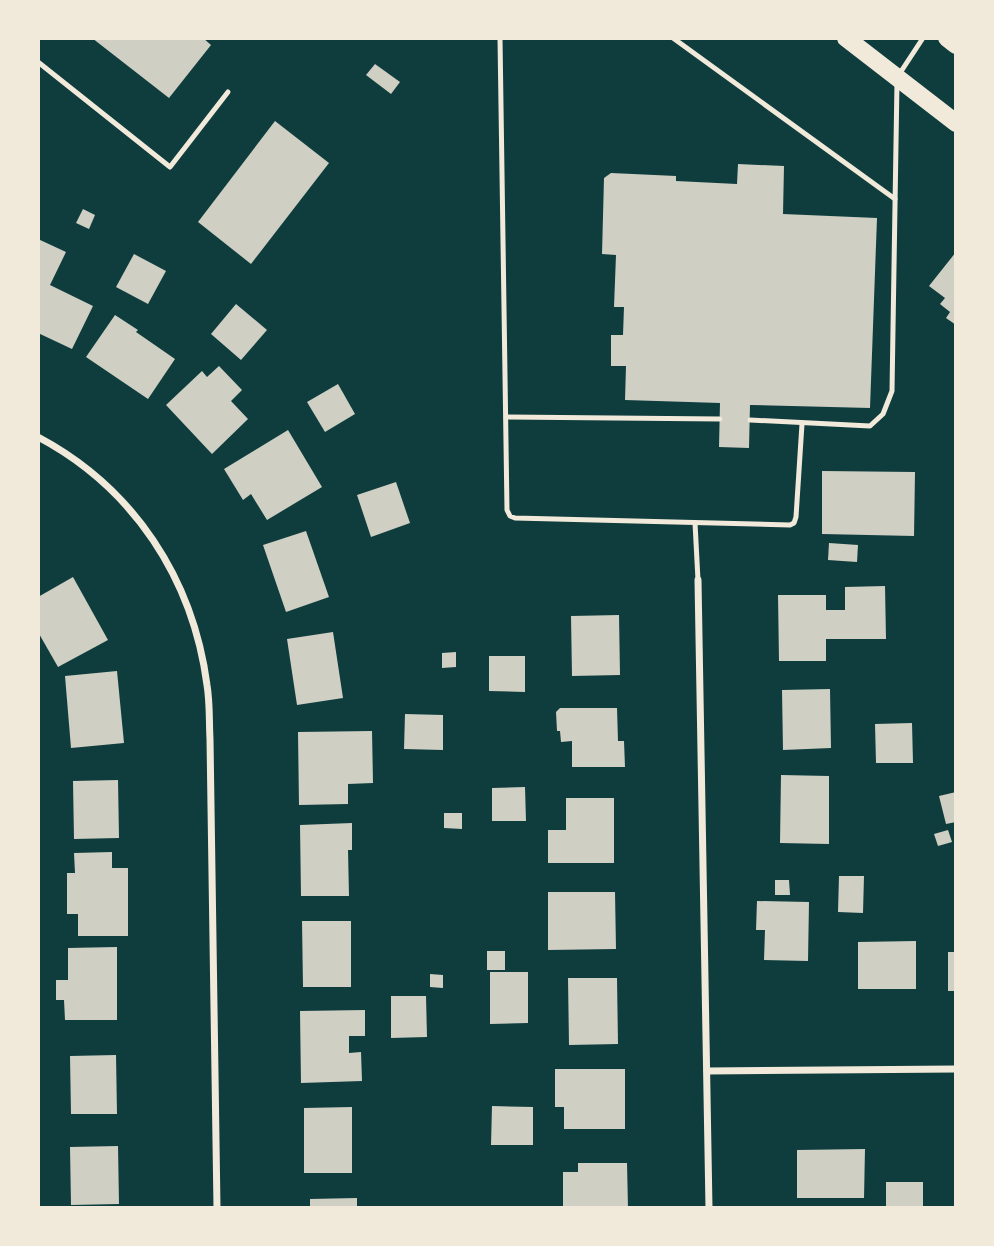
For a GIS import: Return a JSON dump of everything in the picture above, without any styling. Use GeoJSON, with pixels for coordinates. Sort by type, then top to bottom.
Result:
{"type":"FeatureCollection","features":[{"type":"Feature","properties":{"kind":"main road"},"geometry":{"type":"LineString","coordinates":[[846,38],[956,124]]}},
{"type":"Feature","properties":{"kind":"main road"},"geometry":{"type":"LineString","coordinates":[[947,38],[956,45]]}},
{"type":"Feature","properties":{"kind":"street"},"geometry":{"type":"LineString","coordinates":[[38,437],[67,452],[118,494],[164,553],[181,587],[194,623],[207,685],[210,739],[217,1208]]}},
{"type":"Feature","properties":{"kind":"street"},"geometry":{"type":"LineString","coordinates":[[698,580],[709,1208]]}},
{"type":"Feature","properties":{"kind":"street"},"geometry":{"type":"LineString","coordinates":[[707,1071],[956,1069]]}},
{"type":"Feature","properties":{"kind":"lane"},"geometry":{"type":"LineString","coordinates":[[500,38],[507,510],[510,516],[790,526],[794,523],[803,424]]}},
{"type":"Feature","properties":{"kind":"lane"},"geometry":{"type":"LineString","coordinates":[[673,38],[895,199]]}},
{"type":"Feature","properties":{"kind":"lane"},"geometry":{"type":"LineString","coordinates":[[750,420],[870,426],[883,414],[892,391],[897,77],[923,38]]}},
{"type":"Feature","properties":{"kind":"lane"},"geometry":{"type":"LineString","coordinates":[[38,62],[170,167],[228,92]]}},
{"type":"Feature","properties":{"kind":"lane"},"geometry":{"type":"LineString","coordinates":[[506,417],[720,419]]}},
{"type":"Feature","properties":{"kind":"lane"},"geometry":{"type":"LineString","coordinates":[[695,523],[698,580]]}},
{"type":"Feature","properties":{"kind":"building"},"geometry":{"type":"Polygon","coordinates":[[[92,38],[203,38],[211,45],[169,98],[92,38]]]}},
{"type":"Feature","properties":{"kind":"building"},"geometry":{"type":"Polygon","coordinates":[[[375,64],[400,82],[391,94],[366,75],[375,64]]]}},
{"type":"Feature","properties":{"kind":"building"},"geometry":{"type":"Polygon","coordinates":[[[275,121],[329,163],[251,264],[198,222],[275,121]]]}},
{"type":"Feature","properties":{"kind":"building"},"geometry":{"type":"Polygon","coordinates":[[[738,164],[784,166],[783,214],[877,218],[870,408],[750,405],[749,448],[719,447],[720,403],[625,400],[626,366],[611,366],[611,335],[623,335],[624,307],[614,307],[616,255],[602,254],[604,178],[611,173],[676,176],[676,181],[737,184],[738,164]]]}},
{"type":"Feature","properties":{"kind":"building"},"geometry":{"type":"Polygon","coordinates":[[[83,209],[95,215],[89,229],[76,223],[83,209]]]}},
{"type":"Feature","properties":{"kind":"building"},"geometry":{"type":"Polygon","coordinates":[[[38,239],[66,252],[50,285],[93,306],[72,349],[38,333],[38,239]]]}},
{"type":"Feature","properties":{"kind":"building"},"geometry":{"type":"Polygon","coordinates":[[[956,252],[956,325],[946,318],[950,312],[940,304],[945,298],[929,286],[956,252]]]}},
{"type":"Feature","properties":{"kind":"building"},"geometry":{"type":"Polygon","coordinates":[[[134,254],[166,271],[148,304],[116,287],[134,254]]]}},
{"type":"Feature","properties":{"kind":"building"},"geometry":{"type":"Polygon","coordinates":[[[236,304],[267,330],[241,360],[211,334],[236,304]]]}},
{"type":"Feature","properties":{"kind":"building"},"geometry":{"type":"Polygon","coordinates":[[[115,315],[175,359],[148,399],[86,357],[115,315]]]}},
{"type":"Feature","properties":{"kind":"building"},"geometry":{"type":"Polygon","coordinates":[[[219,366],[242,390],[231,401],[248,419],[212,454],[166,405],[202,371],[207,377],[219,366]]]}},
{"type":"Feature","properties":{"kind":"building"},"geometry":{"type":"Polygon","coordinates":[[[338,384],[355,414],[325,432],[307,402],[338,384]]]}},
{"type":"Feature","properties":{"kind":"building"},"geometry":{"type":"Polygon","coordinates":[[[288,430],[322,487],[267,520],[251,494],[243,500],[224,469],[288,430]]]}},
{"type":"Feature","properties":{"kind":"building"},"geometry":{"type":"Polygon","coordinates":[[[822,471],[915,472],[914,536],[822,534],[822,471]]]}},
{"type":"Feature","properties":{"kind":"building"},"geometry":{"type":"Polygon","coordinates":[[[396,482],[410,523],[371,537],[357,495],[396,482]]]}},
{"type":"Feature","properties":{"kind":"building"},"geometry":{"type":"Polygon","coordinates":[[[306,531],[329,597],[286,612],[263,545],[306,531]]]}},
{"type":"Feature","properties":{"kind":"building"},"geometry":{"type":"Polygon","coordinates":[[[829,543],[858,545],[857,562],[828,560],[829,543]]]}},
{"type":"Feature","properties":{"kind":"building"},"geometry":{"type":"Polygon","coordinates":[[[73,577],[108,640],[58,667],[38,632],[38,597],[73,577]]]}},
{"type":"Feature","properties":{"kind":"building"},"geometry":{"type":"Polygon","coordinates":[[[885,586],[886,639],[826,639],[826,661],[779,661],[778,595],[826,595],[826,610],[845,610],[845,587],[885,586]]]}},
{"type":"Feature","properties":{"kind":"building"},"geometry":{"type":"Polygon","coordinates":[[[619,615],[620,675],[572,676],[571,616],[619,615]]]}},
{"type":"Feature","properties":{"kind":"building"},"geometry":{"type":"Polygon","coordinates":[[[333,632],[343,698],[297,705],[287,639],[333,632]]]}},
{"type":"Feature","properties":{"kind":"building"},"geometry":{"type":"Polygon","coordinates":[[[456,652],[456,667],[442,668],[442,653],[456,652]]]}},
{"type":"Feature","properties":{"kind":"building"},"geometry":{"type":"Polygon","coordinates":[[[489,656],[525,656],[525,692],[489,691],[489,656]]]}},
{"type":"Feature","properties":{"kind":"building"},"geometry":{"type":"Polygon","coordinates":[[[117,671],[124,743],[71,748],[65,676],[117,671]]]}},
{"type":"Feature","properties":{"kind":"building"},"geometry":{"type":"Polygon","coordinates":[[[830,689],[831,748],[783,750],[782,690],[830,689]]]}},
{"type":"Feature","properties":{"kind":"building"},"geometry":{"type":"Polygon","coordinates":[[[560,708],[617,708],[618,741],[624,741],[625,767],[572,767],[572,741],[561,742],[560,731],[557,731],[556,712],[560,708]]]}},
{"type":"Feature","properties":{"kind":"building"},"geometry":{"type":"Polygon","coordinates":[[[405,714],[443,715],[443,750],[404,749],[405,714]]]}},
{"type":"Feature","properties":{"kind":"building"},"geometry":{"type":"Polygon","coordinates":[[[912,723],[913,763],[876,763],[875,724],[912,723]]]}},
{"type":"Feature","properties":{"kind":"building"},"geometry":{"type":"Polygon","coordinates":[[[372,731],[373,783],[348,784],[348,804],[299,805],[298,732],[372,731]]]}},
{"type":"Feature","properties":{"kind":"building"},"geometry":{"type":"Polygon","coordinates":[[[781,775],[829,776],[829,844],[780,843],[781,775]]]}},
{"type":"Feature","properties":{"kind":"building"},"geometry":{"type":"Polygon","coordinates":[[[118,780],[119,838],[74,839],[73,781],[118,780]]]}},
{"type":"Feature","properties":{"kind":"building"},"geometry":{"type":"Polygon","coordinates":[[[525,787],[526,821],[492,821],[492,788],[525,787]]]}},
{"type":"Feature","properties":{"kind":"building"},"geometry":{"type":"Polygon","coordinates":[[[956,792],[956,822],[946,824],[939,796],[956,792]]]}},
{"type":"Feature","properties":{"kind":"building"},"geometry":{"type":"Polygon","coordinates":[[[566,798],[614,798],[614,863],[548,863],[548,830],[566,830],[566,798]]]}},
{"type":"Feature","properties":{"kind":"building"},"geometry":{"type":"Polygon","coordinates":[[[444,813],[462,813],[462,829],[444,828],[444,813]]]}},
{"type":"Feature","properties":{"kind":"building"},"geometry":{"type":"Polygon","coordinates":[[[352,823],[352,850],[348,850],[349,896],[301,896],[300,825],[352,823]]]}},
{"type":"Feature","properties":{"kind":"building"},"geometry":{"type":"Polygon","coordinates":[[[948,830],[952,842],[938,846],[934,834],[948,830]]]}},
{"type":"Feature","properties":{"kind":"building"},"geometry":{"type":"Polygon","coordinates":[[[112,852],[112,868],[128,868],[128,936],[78,936],[78,914],[67,914],[67,873],[75,873],[74,853],[112,852]]]}},
{"type":"Feature","properties":{"kind":"building"},"geometry":{"type":"Polygon","coordinates":[[[839,876],[864,876],[863,913],[838,912],[839,876]]]}},
{"type":"Feature","properties":{"kind":"building"},"geometry":{"type":"Polygon","coordinates":[[[775,880],[789,880],[790,895],[775,895],[775,880]]]}},
{"type":"Feature","properties":{"kind":"building"},"geometry":{"type":"Polygon","coordinates":[[[548,892],[615,892],[616,949],[548,950],[548,892]]]}},
{"type":"Feature","properties":{"kind":"building"},"geometry":{"type":"Polygon","coordinates":[[[757,901],[809,902],[808,961],[764,960],[765,930],[756,930],[757,901]]]}},
{"type":"Feature","properties":{"kind":"building"},"geometry":{"type":"Polygon","coordinates":[[[302,921],[351,921],[351,987],[303,987],[302,921]]]}},
{"type":"Feature","properties":{"kind":"building"},"geometry":{"type":"Polygon","coordinates":[[[916,941],[916,989],[858,989],[858,942],[916,941]]]}},
{"type":"Feature","properties":{"kind":"building"},"geometry":{"type":"Polygon","coordinates":[[[117,947],[117,1020],[65,1020],[64,1000],[56,1000],[56,980],[68,980],[68,948],[117,947]]]}},
{"type":"Feature","properties":{"kind":"building"},"geometry":{"type":"Polygon","coordinates":[[[487,951],[505,951],[505,970],[487,970],[487,951]]]}},
{"type":"Feature","properties":{"kind":"building"},"geometry":{"type":"Polygon","coordinates":[[[948,952],[956,952],[956,991],[948,991],[948,952]]]}},
{"type":"Feature","properties":{"kind":"building"},"geometry":{"type":"Polygon","coordinates":[[[490,972],[528,972],[528,1023],[490,1024],[490,972]]]}},
{"type":"Feature","properties":{"kind":"building"},"geometry":{"type":"Polygon","coordinates":[[[430,974],[443,975],[443,988],[430,987],[430,974]]]}},
{"type":"Feature","properties":{"kind":"building"},"geometry":{"type":"Polygon","coordinates":[[[568,978],[617,978],[618,1044],[569,1045],[568,978]]]}},
{"type":"Feature","properties":{"kind":"building"},"geometry":{"type":"Polygon","coordinates":[[[391,996],[426,996],[427,1037],[391,1038],[391,996]]]}},
{"type":"Feature","properties":{"kind":"building"},"geometry":{"type":"Polygon","coordinates":[[[365,1010],[365,1036],[349,1036],[349,1053],[361,1052],[362,1081],[301,1083],[300,1011],[365,1010]]]}},
{"type":"Feature","properties":{"kind":"building"},"geometry":{"type":"Polygon","coordinates":[[[116,1055],[117,1114],[71,1114],[70,1056],[116,1055]]]}},
{"type":"Feature","properties":{"kind":"building"},"geometry":{"type":"Polygon","coordinates":[[[555,1069],[625,1069],[625,1129],[564,1129],[564,1107],[555,1107],[555,1069]]]}},
{"type":"Feature","properties":{"kind":"building"},"geometry":{"type":"Polygon","coordinates":[[[492,1106],[533,1107],[533,1145],[491,1145],[492,1106]]]}},
{"type":"Feature","properties":{"kind":"building"},"geometry":{"type":"Polygon","coordinates":[[[352,1107],[352,1173],[304,1173],[304,1108],[352,1107]]]}},
{"type":"Feature","properties":{"kind":"building"},"geometry":{"type":"Polygon","coordinates":[[[118,1146],[119,1204],[71,1205],[70,1147],[118,1146]]]}},
{"type":"Feature","properties":{"kind":"building"},"geometry":{"type":"Polygon","coordinates":[[[865,1149],[864,1198],[797,1198],[797,1150],[865,1149]]]}},
{"type":"Feature","properties":{"kind":"building"},"geometry":{"type":"Polygon","coordinates":[[[578,1163],[627,1163],[628,1208],[563,1208],[563,1172],[578,1172],[578,1163]]]}},
{"type":"Feature","properties":{"kind":"building"},"geometry":{"type":"Polygon","coordinates":[[[886,1182],[923,1182],[923,1208],[886,1208],[886,1182]]]}},
{"type":"Feature","properties":{"kind":"building"},"geometry":{"type":"Polygon","coordinates":[[[357,1198],[357,1208],[310,1208],[310,1199],[357,1198]]]}}]}
